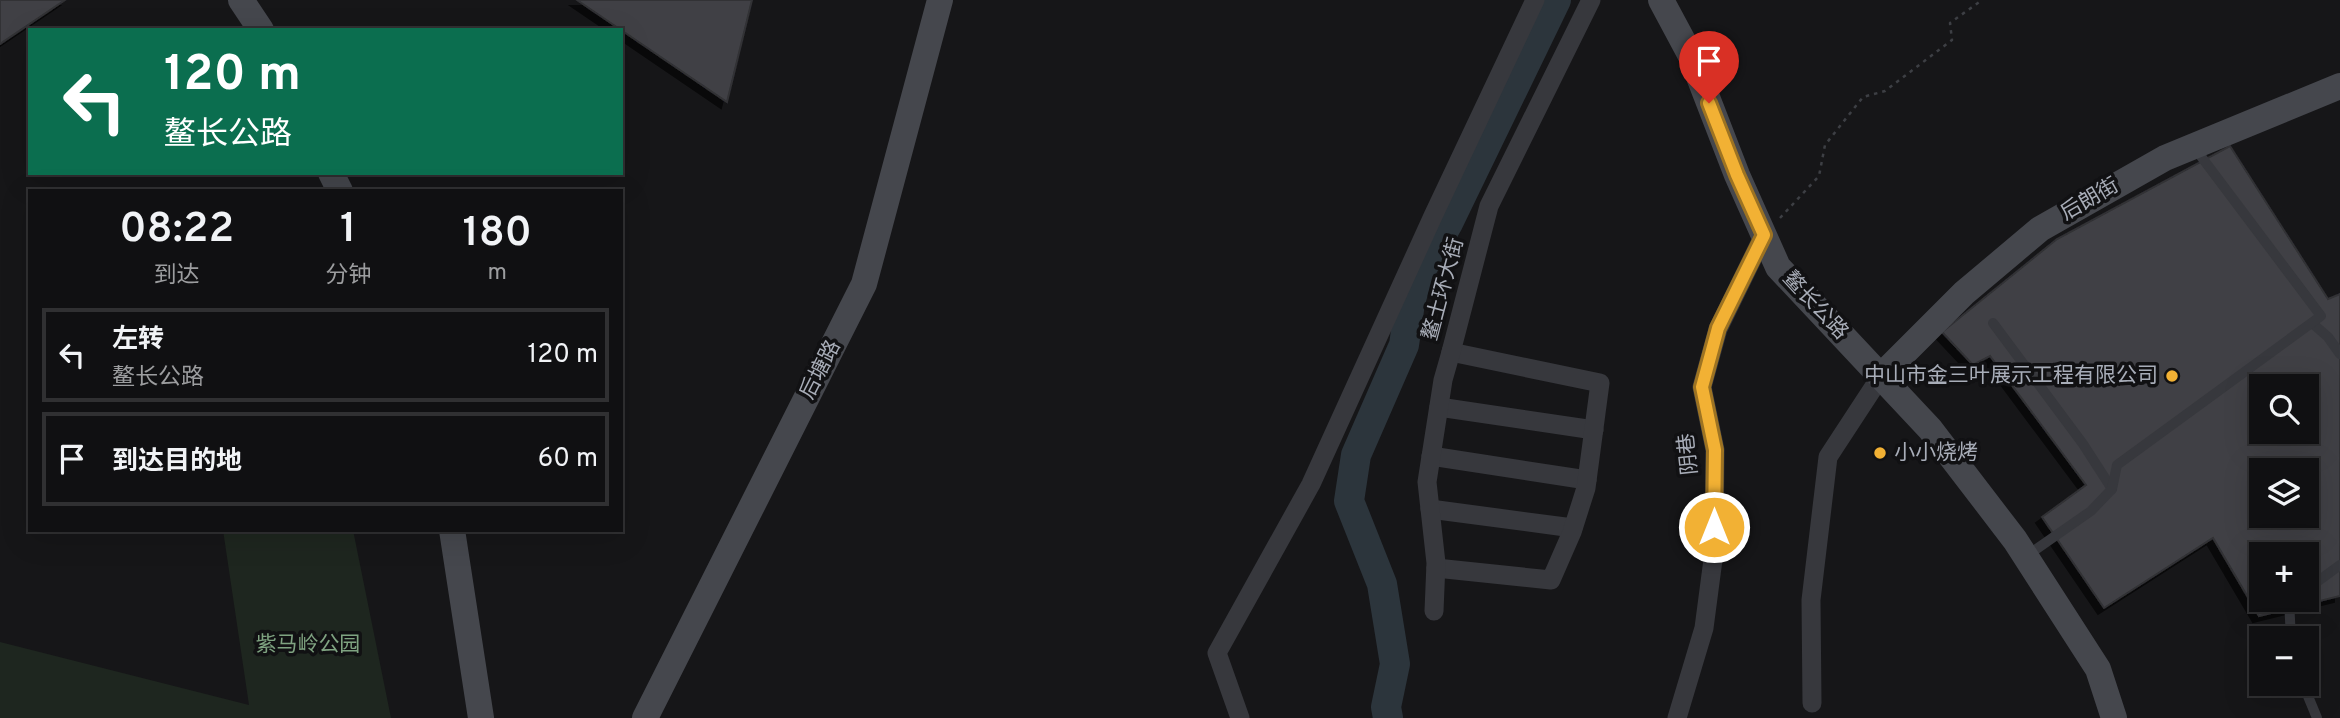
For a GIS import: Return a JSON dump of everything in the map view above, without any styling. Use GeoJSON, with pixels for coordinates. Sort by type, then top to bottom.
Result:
{"type":"FeatureCollection","features":[{"type":"Feature","properties":{"kind":"street"},"geometry":{"type":"LineString","coordinates":[[242,0],[260,28]]}},
{"type":"Feature","properties":{"kind":"street","name":"后塘路"},"geometry":{"type":"LineString","coordinates":[[645,718],[864,284],[940,0]]}},
{"type":"Feature","properties":{"kind":"street"},"geometry":{"type":"LineString","coordinates":[[1240,718],[1217,653],[1311,484],[1535,0]]}},
{"type":"Feature","properties":{"kind":"street","name":"鳌土环大街"},"geometry":{"type":"LineString","coordinates":[[1434,611],[1436,568],[1427,482],[1451,352],[1489,206],[1591,0]]}},
{"type":"Feature","properties":{"kind":"street","name":"鳌长公路"},"geometry":{"type":"LineString","coordinates":[[1661,0],[1691,55],[1737,175],[1778,267],[1930,429],[2025,556],[2098,668],[2114,718]]}},
{"type":"Feature","properties":{"kind":"street","name":"后朗街"},"geometry":{"type":"LineString","coordinates":[[1881,376],[1964,293],[2040,229],[2165,158],[2340,86]]}},
{"type":"Feature","properties":{"kind":"street","name":"阴巷"},"geometry":{"type":"LineString","coordinates":[[1676,718],[1703,628],[1714,552],[1715,450],[1702,387],[1718,328],[1764,235]]}},
{"type":"Feature","properties":{"kind":"street"},"geometry":{"type":"LineString","coordinates":[[1436,568],[1551,580],[1573,528],[1587,480],[1600,383],[1451,352]]}},
{"type":"Feature","properties":{"kind":"street"},"geometry":{"type":"LineString","coordinates":[[1812,703],[1811,600],[1828,457],[1881,376]]}},
{"type":"Feature","properties":{"kind":"street"},"geometry":{"type":"LineString","coordinates":[[1439,407],[1594,430]]}},
{"type":"Feature","properties":{"kind":"street"},"geometry":{"type":"LineString","coordinates":[[1431,456],[1587,480]]}},
{"type":"Feature","properties":{"kind":"street"},"geometry":{"type":"LineString","coordinates":[[1430,509],[1573,528]]}},
{"type":"Feature","properties":{"kind":"street"},"geometry":{"type":"LineString","coordinates":[[452,532],[481,718]]}},
{"type":"Feature","properties":{"kind":"lane"},"geometry":{"type":"LineString","coordinates":[[2025,556],[2091,511],[2112,489],[2117,465],[2321,316],[2193,146]]}},
{"type":"Feature","properties":{"kind":"lane"},"geometry":{"type":"LineString","coordinates":[[1993,323],[2083,444],[2112,489]]}},
{"type":"Feature","properties":{"kind":"lane"},"geometry":{"type":"LineString","coordinates":[[2312,323],[2328,337],[2340,354]]}},
{"type":"Feature","properties":{"kind":"lane"},"geometry":{"type":"LineString","coordinates":[[2319,580],[2340,565]]}},
{"type":"Feature","properties":{"kind":"lane"},"geometry":{"type":"LineString","coordinates":[[2308,696],[2317,718]]}},
{"type":"Feature","properties":{"kind":"path"},"geometry":{"type":"LineString","coordinates":[[1764,235],[1819,176],[1825,145],[1863,97],[1885,91],[1952,40],[1950,23],[1982,0]]}},
{"type":"Feature","properties":{"kind":"green space","name":"紫马岭公园"},"geometry":{"type":"Polygon","coordinates":[[[223,532],[353,532],[391,718],[0,718],[0,642],[249,705],[223,532]]]}},
{"type":"Feature","properties":{"kind":"building"},"geometry":{"type":"Polygon","coordinates":[[[0,0],[65,0],[0,44],[0,0]]]}},
{"type":"Feature","properties":{"kind":"building"},"geometry":{"type":"Polygon","coordinates":[[[577,0],[752,0],[727,102],[623,31],[623,28],[618,28],[577,0]]]}},
{"type":"Feature","properties":{"kind":"building","name":"中山市金三叶展示工程有限公司"},"geometry":{"type":"Polygon","coordinates":[[[2230,146],[2328,299],[2340,294],[2340,596],[2319,601],[2319,542],[2249,542],[2249,599],[2213,538],[2104,608],[2042,517],[2086,485],[1990,356],[1973,365],[1942,332],[2057,239],[2230,146]]]}},
{"type":"Feature","properties":{"kind":"building","name":"中山市金三叶展示工程有限公司"},"geometry":{"type":"Polygon","coordinates":[[[2257,612],[2275,612],[2259,616],[2257,612]]]}},
{"type":"Feature","properties":{"kind":"waterway"},"geometry":{"type":"LineString","coordinates":[[1388,718],[1386,707],[1395,664],[1382,584],[1349,501],[1356,455],[1404,345],[1410,303],[1418,275],[1448,223],[1556,0]]}},
{"type":"Feature","properties":{"kind":"place","name":"中山市金三叶展示工程有限公司"},"geometry":{"type":"Point","coordinates":[2172,376]}},
{"type":"Feature","properties":{"kind":"place","name":"小小烧烤"},"geometry":{"type":"Point","coordinates":[1880,453]}},
{"type":"Feature","properties":{"kind":"route"},"geometry":{"type":"LineString","coordinates":[[1709,103],[1764,235],[1718,328],[1702,387],[1715,450],[1714,527]]}}]}
